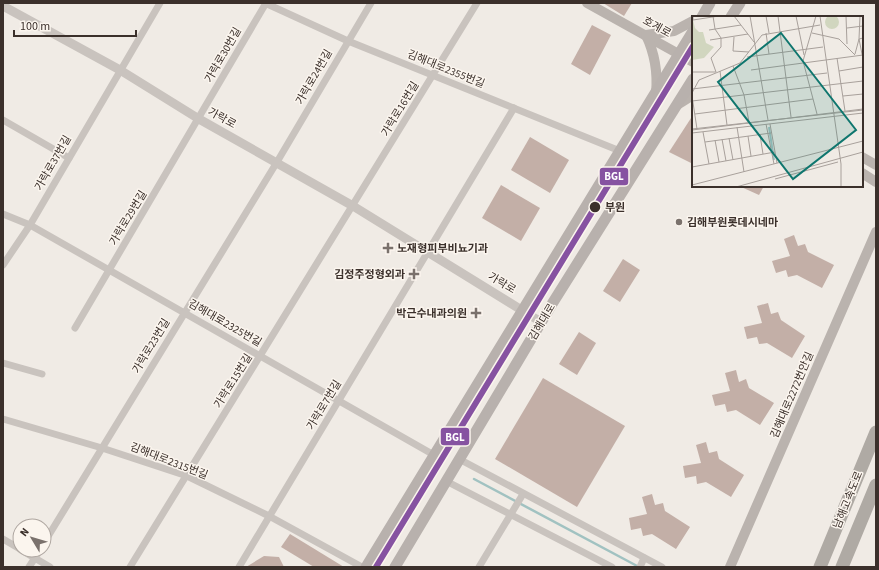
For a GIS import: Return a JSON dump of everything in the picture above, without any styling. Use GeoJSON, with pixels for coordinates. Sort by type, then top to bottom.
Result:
{"type":"FeatureCollection","features":[{"type":"Feature","properties":{"kind":"highway","name":"남해고속도로"},"geometry":{"type":"LineString","coordinates":[[820,567],[876,432]]}},
{"type":"Feature","properties":{"kind":"highway","name":"남해고속도로"},"geometry":{"type":"LineString","coordinates":[[842,567],[876,485]]}},
{"type":"Feature","properties":{"kind":"main road","name":"호계로"},"geometry":{"type":"LineString","coordinates":[[587,3],[692,61]]}},
{"type":"Feature","properties":{"kind":"main road"},"geometry":{"type":"LineString","coordinates":[[732,16],[740,3]]}},
{"type":"Feature","properties":{"kind":"main road"},"geometry":{"type":"LineString","coordinates":[[699,16],[709,5]]}},
{"type":"Feature","properties":{"kind":"main road"},"geometry":{"type":"LineString","coordinates":[[703,16],[709,5]]}},
{"type":"Feature","properties":{"kind":"main road"},"geometry":{"type":"LineString","coordinates":[[656,93],[656,63],[646,35],[674,31],[692,22]]}},
{"type":"Feature","properties":{"kind":"main road","name":"김해대로"},"geometry":{"type":"LineString","coordinates":[[366,567],[692,33]]}},
{"type":"Feature","properties":{"kind":"main road","name":"김해대로"},"geometry":{"type":"LineString","coordinates":[[395,567],[541,322],[692,81]]}},
{"type":"Feature","properties":{"kind":"main road"},"geometry":{"type":"LineString","coordinates":[[676,106],[692,96]]}},
{"type":"Feature","properties":{"kind":"main road"},"geometry":{"type":"LineString","coordinates":[[863,158],[876,165]]}},
{"type":"Feature","properties":{"kind":"main road"},"geometry":{"type":"LineString","coordinates":[[863,174],[876,182]]}},
{"type":"Feature","properties":{"kind":"main road","name":"김해대로2272번안길"},"geometry":{"type":"LineString","coordinates":[[730,567],[876,232]]}},
{"type":"Feature","properties":{"kind":"street","name":"가락로37번길"},"geometry":{"type":"LineString","coordinates":[[3,265],[30,225],[160,3]]}},
{"type":"Feature","properties":{"kind":"street","name":"김해대로2355번길"},"geometry":{"type":"LineString","coordinates":[[266,3],[348,41],[620,151]]}},
{"type":"Feature","properties":{"kind":"street","name":"가락로30번길"},"geometry":{"type":"LineString","coordinates":[[199,118],[266,3]]}},
{"type":"Feature","properties":{"kind":"street","name":"가락로24번길"},"geometry":{"type":"LineString","coordinates":[[277,162],[371,3]]}},
{"type":"Feature","properties":{"kind":"street","name":"가락로16번길"},"geometry":{"type":"LineString","coordinates":[[353,206],[477,3]]}},
{"type":"Feature","properties":{"kind":"street","name":"가락로"},"geometry":{"type":"LineString","coordinates":[[3,6],[120,70],[199,118],[353,206],[428,254],[541,322]]}},
{"type":"Feature","properties":{"kind":"street"},"geometry":{"type":"LineString","coordinates":[[428,254],[514,108]]}},
{"type":"Feature","properties":{"kind":"street","name":"가락로29번길"},"geometry":{"type":"LineString","coordinates":[[75,328],[199,118]]}},
{"type":"Feature","properties":{"kind":"street"},"geometry":{"type":"LineString","coordinates":[[3,120],[69,158]]}},
{"type":"Feature","properties":{"kind":"street","name":"가락로23번길"},"geometry":{"type":"LineString","coordinates":[[52,530],[277,162]]}},
{"type":"Feature","properties":{"kind":"street","name":"가락로15번길"},"geometry":{"type":"LineString","coordinates":[[130,567],[353,206]]}},
{"type":"Feature","properties":{"kind":"street","name":"김해대로2325번길"},"geometry":{"type":"LineString","coordinates":[[3,214],[30,225],[434,455]]}},
{"type":"Feature","properties":{"kind":"street","name":"가락로7번길"},"geometry":{"type":"LineString","coordinates":[[238,567],[428,254]]}},
{"type":"Feature","properties":{"kind":"street"},"geometry":{"type":"LineString","coordinates":[[3,363],[42,374]]}},
{"type":"Feature","properties":{"kind":"street","name":"김해대로2315번길"},"geometry":{"type":"LineString","coordinates":[[3,419],[102,448],[187,476],[269,516],[362,567]]}},
{"type":"Feature","properties":{"kind":"street"},"geometry":{"type":"LineString","coordinates":[[459,459],[522,496],[662,567]]}},
{"type":"Feature","properties":{"kind":"street"},"geometry":{"type":"LineString","coordinates":[[446,481],[612,567]]}},
{"type":"Feature","properties":{"kind":"street"},"geometry":{"type":"LineString","coordinates":[[480,567],[522,496]]}},
{"type":"Feature","properties":{"kind":"street"},"geometry":{"type":"LineString","coordinates":[[3,539],[12,544]]}},
{"type":"Feature","properties":{"kind":"street"},"geometry":{"type":"LineString","coordinates":[[29,567],[35,558],[50,567]]}},
{"type":"Feature","properties":{"kind":"street"},"geometry":{"type":"LineString","coordinates":[[640,567],[644,558]]}},
{"type":"Feature","properties":{"kind":"building"},"geometry":{"type":"Polygon","coordinates":[[[603,3],[632,3],[624,16],[603,3]]]}},
{"type":"Feature","properties":{"kind":"building"},"geometry":{"type":"Polygon","coordinates":[[[592,25],[611,35],[590,75],[571,64],[592,25]]]}},
{"type":"Feature","properties":{"kind":"building"},"geometry":{"type":"Polygon","coordinates":[[[692,117],[692,164],[669,152],[692,117]]]}},
{"type":"Feature","properties":{"kind":"building"},"geometry":{"type":"Polygon","coordinates":[[[530,137],[569,160],[550,193],[511,170],[530,137]]]}},
{"type":"Feature","properties":{"kind":"building"},"geometry":{"type":"Polygon","coordinates":[[[501,185],[540,208],[521,241],[482,218],[501,185]]]}},
{"type":"Feature","properties":{"kind":"building"},"geometry":{"type":"Polygon","coordinates":[[[741,187],[763,187],[759,195],[741,187]]]}},
{"type":"Feature","properties":{"kind":"building"},"geometry":{"type":"Polygon","coordinates":[[[794,235],[798,246],[805,244],[808,252],[834,265],[822,288],[797,275],[788,277],[786,270],[776,273],[772,261],[790,256],[784,239],[794,235]]]}},
{"type":"Feature","properties":{"kind":"building"},"geometry":{"type":"Polygon","coordinates":[[[623,259],[640,270],[620,302],[603,291],[623,259]]]}},
{"type":"Feature","properties":{"kind":"building"},"geometry":{"type":"Polygon","coordinates":[[[768,303],[771,314],[778,312],[781,320],[805,336],[792,358],[767,343],[759,344],[757,337],[747,339],[744,327],[762,323],[757,306],[768,303]]]}},
{"type":"Feature","properties":{"kind":"building"},"geometry":{"type":"Polygon","coordinates":[[[579,332],[596,343],[577,375],[559,364],[579,332]]]}},
{"type":"Feature","properties":{"kind":"building"},"geometry":{"type":"Polygon","coordinates":[[[736,370],[739,382],[746,379],[749,388],[774,403],[760,425],[736,410],[727,412],[725,404],[715,406],[712,395],[730,391],[725,373],[736,370]]]}},
{"type":"Feature","properties":{"kind":"building"},"geometry":{"type":"Polygon","coordinates":[[[543,378],[625,426],[577,507],[495,459],[543,378]]]}},
{"type":"Feature","properties":{"kind":"building"},"geometry":{"type":"Polygon","coordinates":[[[706,442],[709,453],[717,451],[719,459],[744,475],[731,497],[706,482],[697,484],[696,476],[685,478],[683,466],[701,463],[696,445],[706,442]]]}},
{"type":"Feature","properties":{"kind":"building"},"geometry":{"type":"Polygon","coordinates":[[[652,494],[655,505],[663,503],[665,511],[690,527],[676,549],[652,534],[643,536],[641,528],[631,530],[629,518],[647,514],[642,497],[652,494]]]}},
{"type":"Feature","properties":{"kind":"building"},"geometry":{"type":"Polygon","coordinates":[[[290,534],[344,567],[314,567],[281,547],[290,534]]]}},
{"type":"Feature","properties":{"kind":"building"},"geometry":{"type":"Polygon","coordinates":[[[264,556],[279,557],[284,567],[246,567],[264,556]]]}},
{"type":"Feature","properties":{"kind":"waterway"},"geometry":{"type":"LineString","coordinates":[[474,479],[639,567]]}},
{"type":"Feature","properties":{"kind":"transit line","name":"BGL"},"geometry":{"type":"LineString","coordinates":[[376,567],[692,48]]}},
{"type":"Feature","properties":{"kind":"place","name":"부원"},"geometry":{"type":"Point","coordinates":[595,207]}},
{"type":"Feature","properties":{"kind":"place","name":"김해부원롯데시네마"},"geometry":{"type":"Point","coordinates":[679,222]}},
{"type":"Feature","properties":{"kind":"place","name":"노재형피부비뇨기과"},"geometry":{"type":"Point","coordinates":[388,248]}},
{"type":"Feature","properties":{"kind":"place","name":"김정주정형외과"},"geometry":{"type":"Point","coordinates":[414,274]}},
{"type":"Feature","properties":{"kind":"place","name":"박근수내과의원"},"geometry":{"type":"Point","coordinates":[476,313]}}]}
